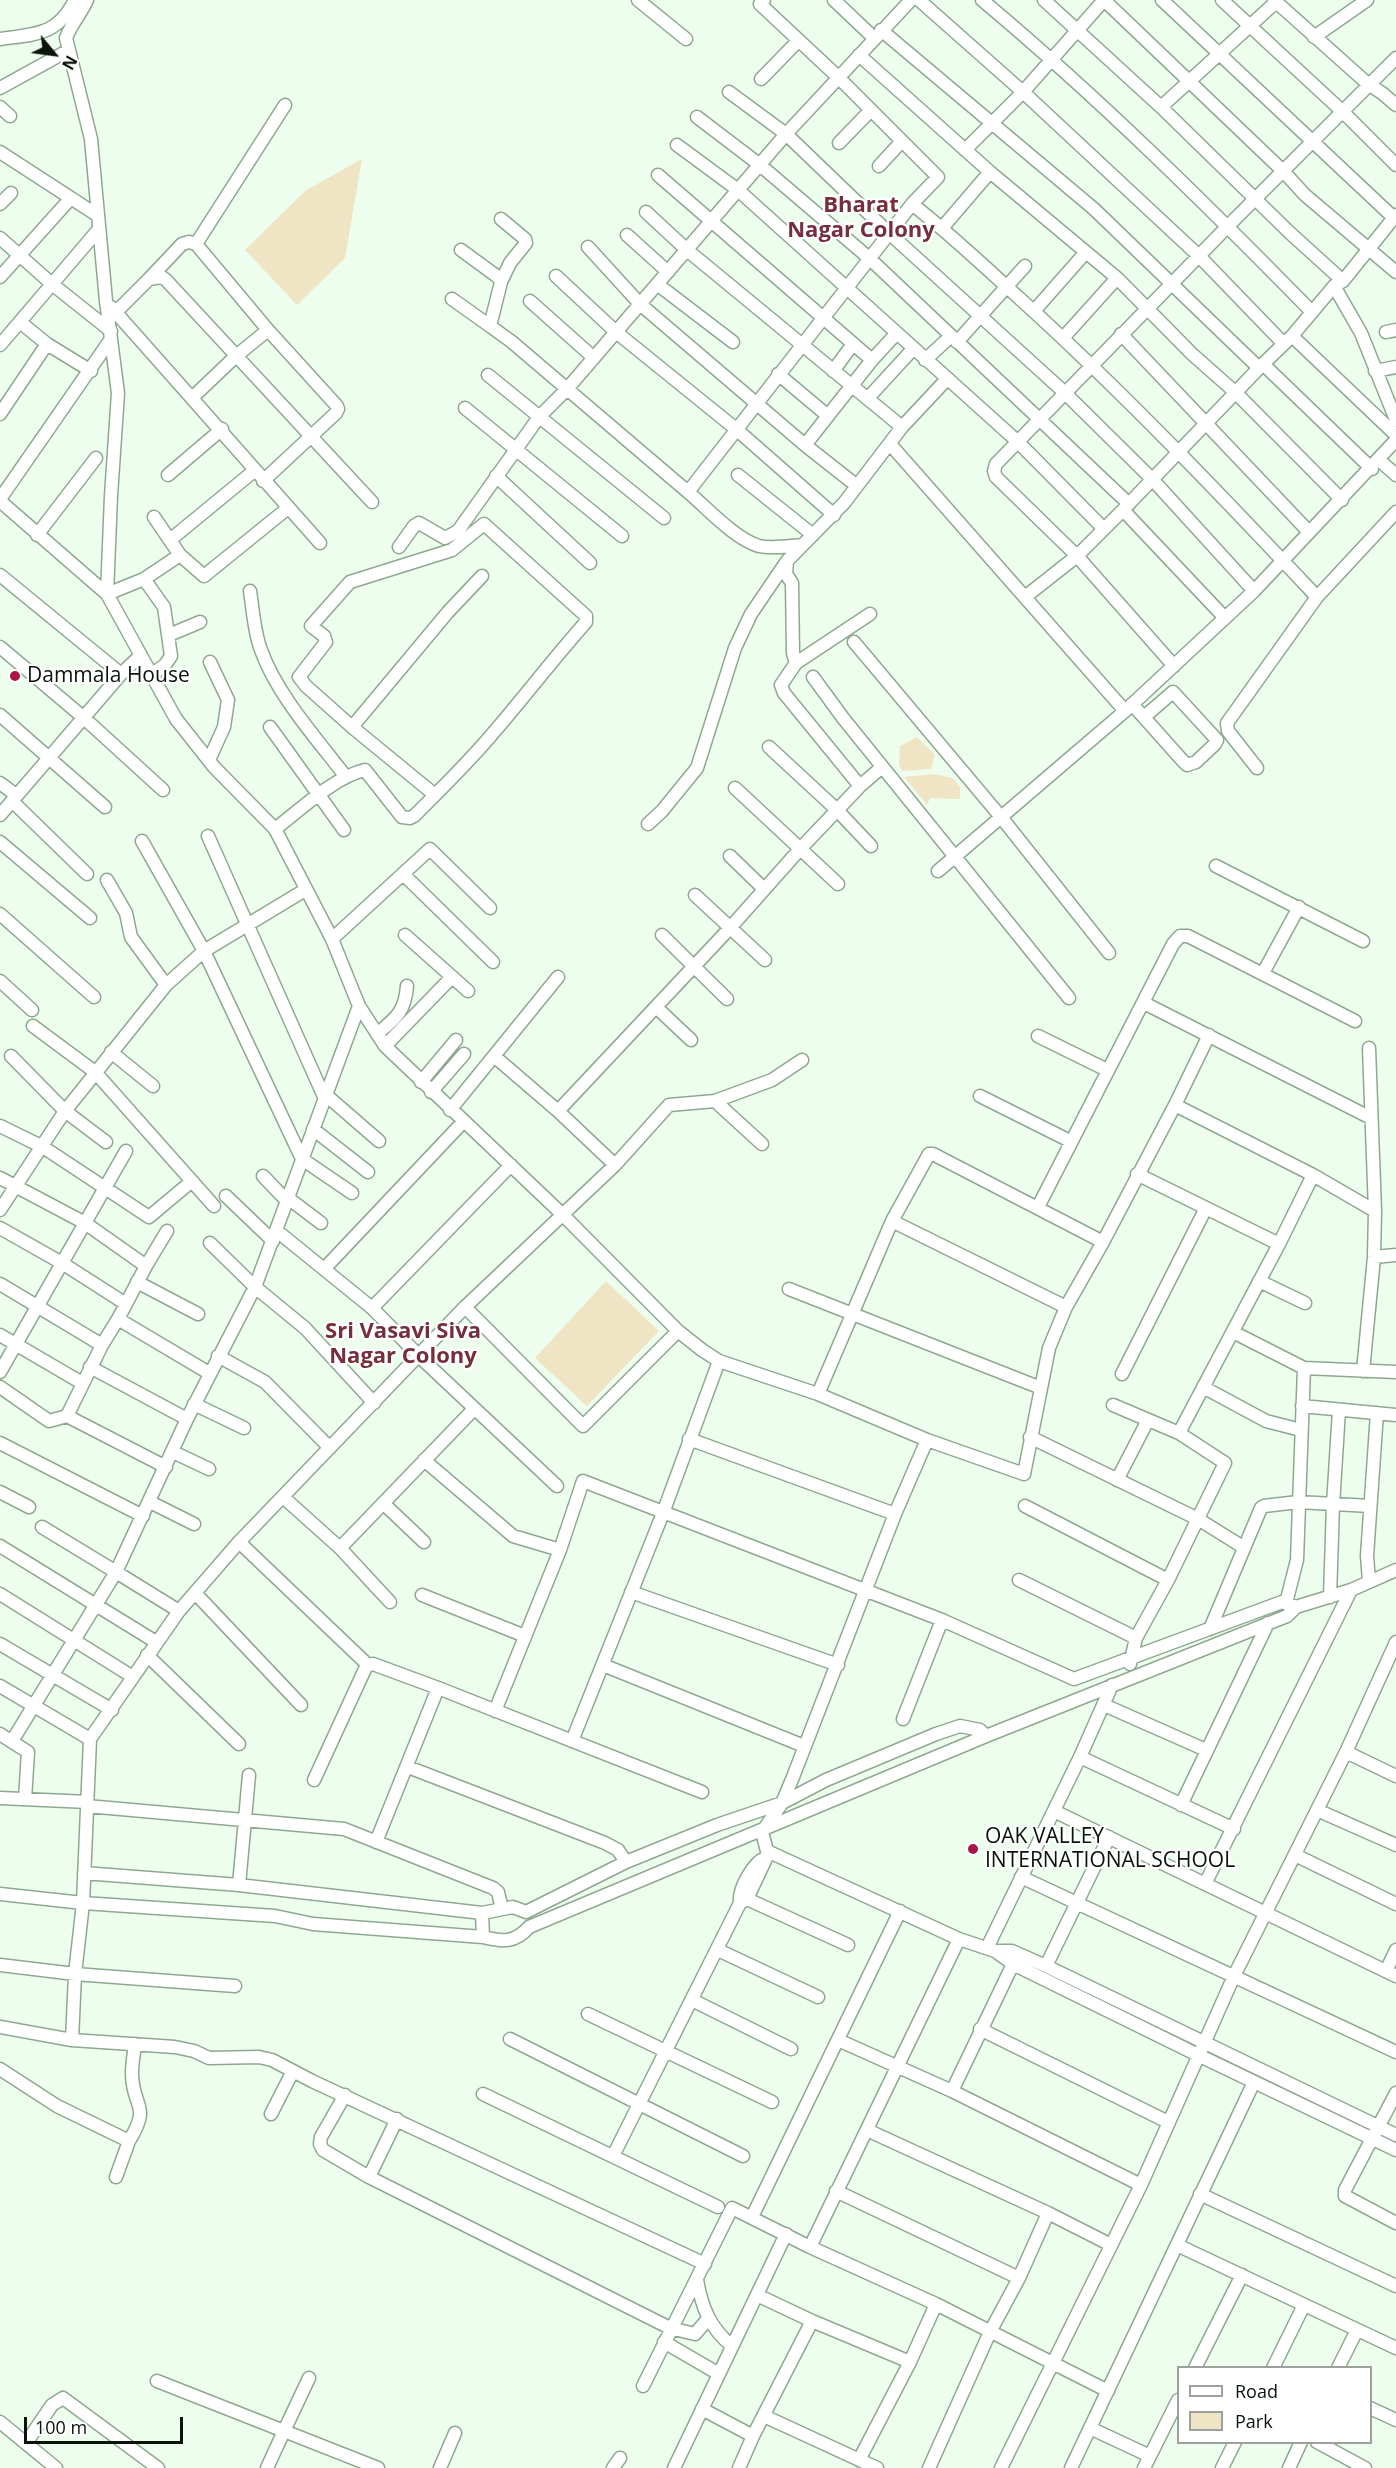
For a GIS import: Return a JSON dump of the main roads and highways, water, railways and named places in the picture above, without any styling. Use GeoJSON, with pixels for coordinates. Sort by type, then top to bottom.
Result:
{"type":"FeatureCollection","features":[{"type":"Feature","properties":{"kind":"place","name":"Dammala House"},"geometry":{"type":"Point","coordinates":[15,676]}},
{"type":"Feature","properties":{"kind":"place","name":"OAK VALLEY INTERNATIONAL SCHOOL"},"geometry":{"type":"Point","coordinates":[973,1849]}},
{"type":"Feature","properties":{"kind":"district","name":"Bharat Nagar Colony"},"geometry":{"type":"Point","coordinates":[861,218]}},
{"type":"Feature","properties":{"kind":"district","name":"Sri Vasavi Siva Nagar Colony"},"geometry":{"type":"Point","coordinates":[403,1344]}}]}
